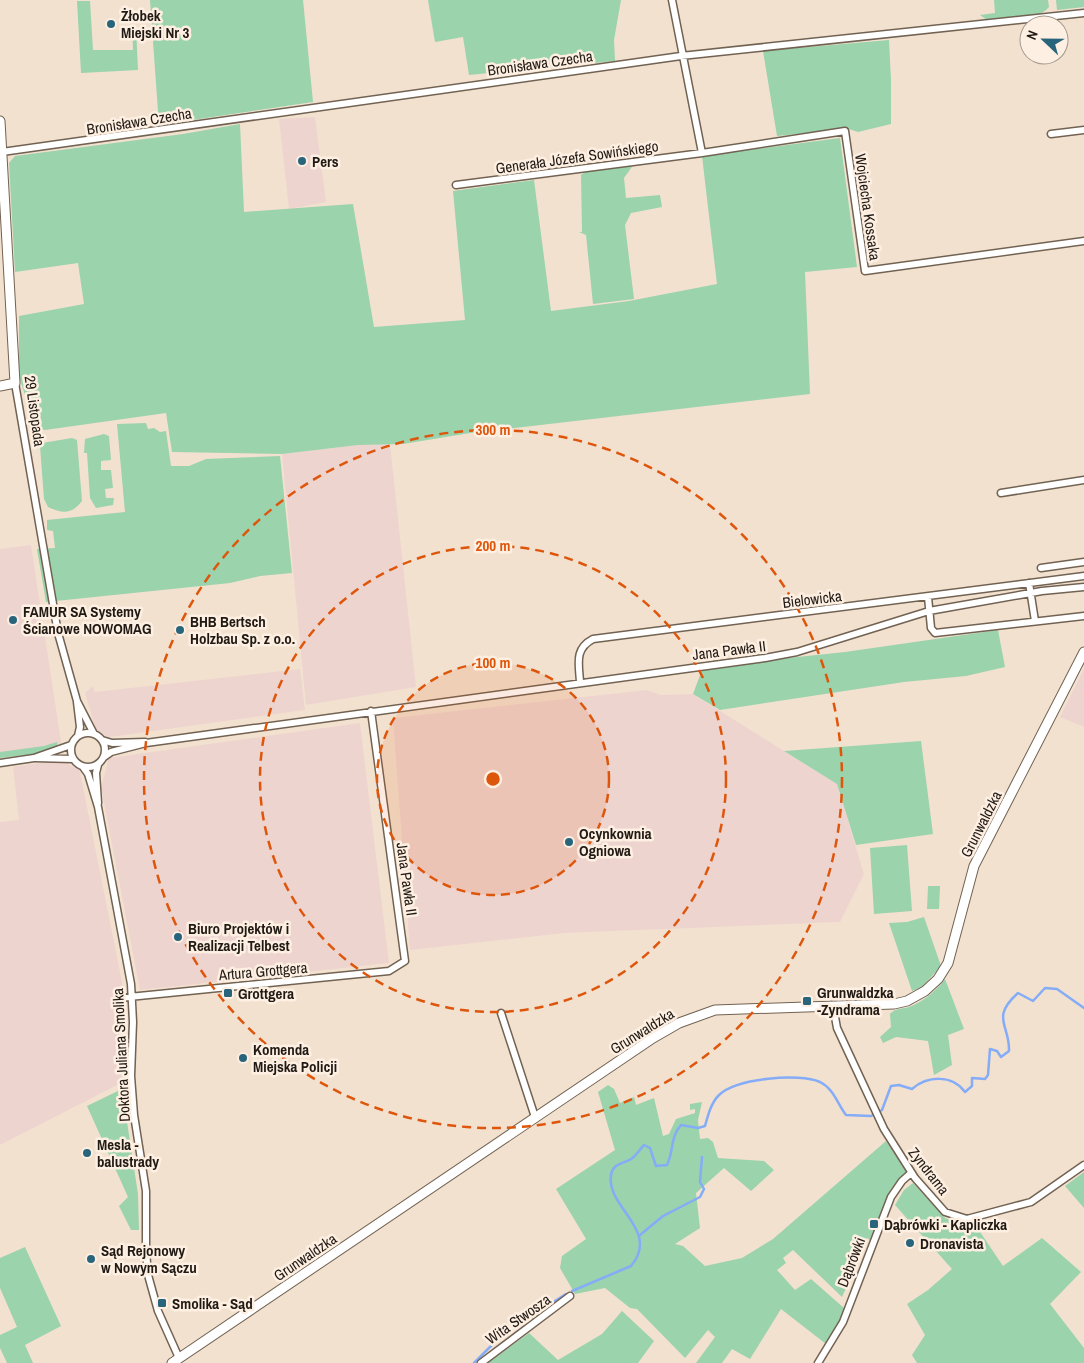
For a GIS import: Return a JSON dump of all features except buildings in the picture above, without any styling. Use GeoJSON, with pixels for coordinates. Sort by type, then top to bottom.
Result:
{"type":"FeatureCollection","features":[{"type":"Feature","properties":{"kind":"street"},"geometry":{"type":"LineString","coordinates":[[672,0],[702,153]]}},
{"type":"Feature","properties":{"kind":"street","name":"Bronisława Czecha"},"geometry":{"type":"LineString","coordinates":[[2,152],[682,56],[1084,13]]}},
{"type":"Feature","properties":{"kind":"street","name":"29 Listopada"},"geometry":{"type":"LineString","coordinates":[[0,121],[15,383],[58,633],[77,701],[80,727],[78,736]]}},
{"type":"Feature","properties":{"kind":"street"},"geometry":{"type":"LineString","coordinates":[[1051,134],[1084,130]]}},
{"type":"Feature","properties":{"kind":"street","name":"Wojciecha Kossaka"},"geometry":{"type":"LineString","coordinates":[[702,153],[845,131],[865,271],[1084,241]]}},
{"type":"Feature","properties":{"kind":"street","name":"Generała Józefa Sowińskiego"},"geometry":{"type":"LineString","coordinates":[[456,185],[702,153]]}},
{"type":"Feature","properties":{"kind":"street"},"geometry":{"type":"LineString","coordinates":[[0,386],[15,383]]}},
{"type":"Feature","properties":{"kind":"street"},"geometry":{"type":"LineString","coordinates":[[1001,493],[1084,480]]}},
{"type":"Feature","properties":{"kind":"street"},"geometry":{"type":"LineString","coordinates":[[1041,568],[1084,562]]}},
{"type":"Feature","properties":{"kind":"street","name":"Bielowicka"},"geometry":{"type":"LineString","coordinates":[[580,682],[579,653],[583,646],[593,639],[1084,576]]}},
{"type":"Feature","properties":{"kind":"street"},"geometry":{"type":"LineString","coordinates":[[1029,583],[1034,622]]}},
{"type":"Feature","properties":{"kind":"street","name":"Jana Pawła II"},"geometry":{"type":"LineString","coordinates":[[104,757],[114,751],[146,743],[784,655],[929,611],[1029,593],[1084,587]]}},
{"type":"Feature","properties":{"kind":"street"},"geometry":{"type":"LineString","coordinates":[[928,597],[931,628],[939,634],[1084,616]]}},
{"type":"Feature","properties":{"kind":"street","name":"Grunwaldzka"},"geometry":{"type":"LineString","coordinates":[[175,1361],[667,1029],[715,1010],[833,1006],[907,1001],[925,991],[938,979],[948,963],[974,866],[1084,652]]}},
{"type":"Feature","properties":{"kind":"street","name":"29 Listopada"},"geometry":{"type":"LineString","coordinates":[[77,701],[94,734]]}},
{"type":"Feature","properties":{"kind":"street","name":"Jana Pawła II"},"geometry":{"type":"LineString","coordinates":[[372,711],[405,961]]}},
{"type":"Feature","properties":{"kind":"street"},"geometry":{"type":"LineString","coordinates":[[0,763],[34,758],[65,750],[78,736],[87,733],[94,734],[102,740],[105,749],[104,757],[98,764],[89,768],[83,767],[73,759],[34,758]]}},
{"type":"Feature","properties":{"kind":"street","name":"Jana Pawła II"},"geometry":{"type":"LineString","coordinates":[[102,740],[112,743],[146,743]]}},
{"type":"Feature","properties":{"kind":"street"},"geometry":{"type":"LineString","coordinates":[[71,745],[73,759]]}},
{"type":"Feature","properties":{"kind":"street","name":"Doktora Juliana Smolika"},"geometry":{"type":"LineString","coordinates":[[98,764],[96,772],[98,807]]}},
{"type":"Feature","properties":{"kind":"street","name":"Doktora Juliana Smolika"},"geometry":{"type":"LineString","coordinates":[[83,767],[88,774],[98,807],[132,997],[131,1076],[134,1115],[146,1190],[146,1262],[155,1302],[175,1361]]}},
{"type":"Feature","properties":{"kind":"street","name":"Artura Grottgera"},"geometry":{"type":"LineString","coordinates":[[119,998],[389,972],[405,961]]}},
{"type":"Feature","properties":{"kind":"street","name":"Zyndrama"},"geometry":{"type":"LineString","coordinates":[[833,1006],[837,1028],[877,1116],[911,1173],[945,1212],[967,1219],[1031,1202],[1084,1166]]}},
{"type":"Feature","properties":{"kind":"street"},"geometry":{"type":"LineString","coordinates":[[501,1013],[535,1117]]}},
{"type":"Feature","properties":{"kind":"street","name":"Dąbrówki"},"geometry":{"type":"LineString","coordinates":[[818,1363],[843,1322],[891,1197],[902,1180],[911,1173]]}},
{"type":"Feature","properties":{"kind":"street","name":"Wita Stwosza"},"geometry":{"type":"LineString","coordinates":[[481,1363],[570,1296]]}},
{"type":"Feature","properties":{"kind":"shaded area"},"geometry":{"type":"Polygon","coordinates":[[[315,117],[326,202],[289,209],[279,119],[315,117]]]}},
{"type":"Feature","properties":{"kind":"shaded area"},"geometry":{"type":"Polygon","coordinates":[[[390,444],[416,687],[306,705],[282,454],[358,445],[390,444]]]}},
{"type":"Feature","properties":{"kind":"shaded area"},"geometry":{"type":"Polygon","coordinates":[[[31,545],[62,748],[0,755],[0,549],[31,545]]]}},
{"type":"Feature","properties":{"kind":"shaded area"},"geometry":{"type":"Polygon","coordinates":[[[300,669],[305,710],[103,738],[96,730],[85,693],[93,686],[95,692],[300,669]]]}},
{"type":"Feature","properties":{"kind":"shaded area"},"geometry":{"type":"Polygon","coordinates":[[[1084,669],[1084,727],[1060,717],[1084,669]]]}},
{"type":"Feature","properties":{"kind":"shaded area"},"geometry":{"type":"Polygon","coordinates":[[[647,690],[661,695],[693,694],[837,784],[864,874],[840,922],[564,933],[410,950],[393,718],[647,690]]]}},
{"type":"Feature","properties":{"kind":"shaded area"},"geometry":{"type":"Polygon","coordinates":[[[360,723],[389,963],[140,990],[101,787],[109,758],[360,723]]]}},
{"type":"Feature","properties":{"kind":"shaded area"},"geometry":{"type":"Polygon","coordinates":[[[64,759],[71,766],[79,767],[122,982],[125,1081],[0,1145],[0,822],[19,820],[13,767],[64,759]]]}},
{"type":"Feature","properties":{"kind":"green space"},"geometry":{"type":"Polygon","coordinates":[[[150,0],[303,0],[313,102],[159,125],[150,0]]]}},
{"type":"Feature","properties":{"kind":"green space"},"geometry":{"type":"Polygon","coordinates":[[[428,0],[621,0],[614,40],[615,61],[469,75],[463,37],[435,42],[428,0]]]}},
{"type":"Feature","properties":{"kind":"green space"},"geometry":{"type":"Polygon","coordinates":[[[994,0],[1048,0],[1049,7],[1037,15],[1019,15],[1019,18],[987,20],[980,15],[995,13],[994,0]]]}},
{"type":"Feature","properties":{"kind":"green space"},"geometry":{"type":"Polygon","coordinates":[[[1056,0],[1084,0],[1084,7],[1057,10],[1056,0]]]}},
{"type":"Feature","properties":{"kind":"green space"},"geometry":{"type":"Polygon","coordinates":[[[77,1],[90,1],[93,50],[133,50],[132,28],[136,28],[138,70],[81,73],[77,1]]]}},
{"type":"Feature","properties":{"kind":"green space"},"geometry":{"type":"Polygon","coordinates":[[[889,40],[891,124],[858,132],[849,129],[777,136],[763,51],[889,40]]]}},
{"type":"Feature","properties":{"kind":"green space"},"geometry":{"type":"Polygon","coordinates":[[[240,124],[244,212],[353,204],[374,327],[465,320],[453,191],[534,180],[551,311],[629,301],[717,284],[702,156],[840,138],[857,267],[805,272],[810,394],[470,433],[403,444],[358,445],[282,454],[172,452],[166,413],[45,430],[38,428],[19,376],[19,316],[84,304],[78,263],[15,272],[9,163],[15,156],[183,134],[240,124]]]}},
{"type":"Feature","properties":{"kind":"green space"},"geometry":{"type":"Polygon","coordinates":[[[634,164],[624,178],[626,198],[660,195],[662,207],[631,213],[625,225],[634,299],[593,304],[586,235],[579,232],[582,232],[581,175],[589,169],[634,164]]]}},
{"type":"Feature","properties":{"kind":"green space"},"geometry":{"type":"Polygon","coordinates":[[[146,423],[148,429],[154,428],[160,432],[166,431],[171,466],[189,466],[206,459],[280,456],[292,573],[260,576],[230,583],[46,602],[37,549],[55,548],[53,531],[47,530],[47,520],[125,512],[117,424],[146,423]]]}},
{"type":"Feature","properties":{"kind":"green space"},"geometry":{"type":"Polygon","coordinates":[[[104,434],[109,436],[111,460],[101,461],[101,470],[111,470],[113,488],[105,489],[106,498],[114,498],[113,505],[96,508],[90,498],[87,453],[84,453],[85,439],[104,434]]]}},
{"type":"Feature","properties":{"kind":"green space"},"geometry":{"type":"Polygon","coordinates":[[[72,438],[77,440],[82,501],[75,508],[63,512],[48,507],[44,499],[40,446],[42,443],[72,438]]]}},
{"type":"Feature","properties":{"kind":"green space"},"geometry":{"type":"Polygon","coordinates":[[[998,630],[1005,667],[966,676],[904,682],[720,710],[693,694],[703,667],[845,652],[998,630]]]}},
{"type":"Feature","properties":{"kind":"green space"},"geometry":{"type":"Polygon","coordinates":[[[921,741],[933,834],[856,845],[837,784],[784,751],[921,741]]]}},
{"type":"Feature","properties":{"kind":"green space"},"geometry":{"type":"Polygon","coordinates":[[[57,742],[58,751],[0,758],[0,752],[44,746],[57,742]]]}},
{"type":"Feature","properties":{"kind":"green space"},"geometry":{"type":"Polygon","coordinates":[[[907,845],[912,911],[874,914],[870,848],[907,845]]]}},
{"type":"Feature","properties":{"kind":"green space"},"geometry":{"type":"Polygon","coordinates":[[[928,886],[940,886],[939,909],[927,909],[928,886]]]}},
{"type":"Feature","properties":{"kind":"green space"},"geometry":{"type":"Polygon","coordinates":[[[924,917],[941,966],[921,988],[912,991],[889,923],[907,922],[924,917]]]}},
{"type":"Feature","properties":{"kind":"green space"},"geometry":{"type":"Polygon","coordinates":[[[945,979],[964,1029],[948,1035],[952,1065],[934,1075],[928,1041],[896,1037],[883,1043],[880,1037],[891,1027],[890,1014],[892,1012],[909,1007],[924,999],[945,979]]]}},
{"type":"Feature","properties":{"kind":"green space"},"geometry":{"type":"Polygon","coordinates":[[[608,1085],[614,1089],[620,1103],[634,1097],[636,1105],[654,1098],[663,1136],[669,1134],[676,1119],[695,1113],[695,1109],[690,1110],[690,1104],[702,1102],[698,1120],[700,1139],[708,1138],[713,1142],[718,1158],[764,1161],[774,1170],[751,1191],[724,1168],[696,1193],[700,1228],[675,1244],[683,1246],[705,1266],[742,1258],[773,1239],[886,1141],[907,1171],[891,1189],[870,1240],[867,1238],[863,1244],[859,1244],[857,1250],[861,1254],[842,1297],[793,1250],[783,1258],[786,1263],[777,1270],[795,1290],[811,1279],[844,1308],[839,1322],[826,1344],[781,1309],[750,1359],[732,1349],[722,1363],[696,1363],[715,1337],[708,1330],[685,1358],[637,1309],[630,1308],[605,1288],[575,1294],[560,1268],[562,1256],[586,1239],[556,1189],[615,1150],[598,1092],[608,1085]]]}},
{"type":"Feature","properties":{"kind":"green space"},"geometry":{"type":"Polygon","coordinates":[[[122,1089],[138,1194],[139,1230],[131,1230],[119,1206],[128,1197],[87,1106],[122,1089]]]}},
{"type":"Feature","properties":{"kind":"green space"},"geometry":{"type":"Polygon","coordinates":[[[1084,1172],[1084,1208],[1065,1186],[1084,1172]]]}},
{"type":"Feature","properties":{"kind":"green space"},"geometry":{"type":"Polygon","coordinates":[[[913,1183],[945,1218],[956,1222],[972,1220],[1003,1266],[1042,1238],[1081,1272],[1050,1304],[1084,1348],[1084,1363],[917,1363],[912,1355],[925,1335],[907,1304],[928,1290],[952,1269],[895,1205],[904,1190],[913,1183]]]}},
{"type":"Feature","properties":{"kind":"green space"},"geometry":{"type":"Polygon","coordinates":[[[25,1247],[61,1326],[25,1345],[33,1363],[7,1363],[0,1348],[0,1335],[17,1327],[0,1288],[0,1258],[25,1247]]]}},
{"type":"Feature","properties":{"kind":"green space"},"geometry":{"type":"Polygon","coordinates":[[[622,1311],[654,1341],[638,1363],[488,1363],[529,1333],[558,1360],[602,1334],[622,1311]]]}},
{"type":"Feature","properties":{"kind":"waterway"},"geometry":{"type":"LineString","coordinates":[[572,1291],[631,1266],[639,1253],[640,1241],[637,1230],[616,1198],[612,1187],[611,1175],[614,1168],[633,1158],[644,1145],[650,1148],[656,1166],[667,1165],[675,1134],[681,1125],[698,1128],[705,1126],[714,1102],[719,1095],[728,1089],[753,1081],[768,1079],[810,1079],[820,1082],[829,1088],[846,1115],[871,1116],[882,1110],[891,1086],[899,1085],[912,1089],[925,1081],[939,1079],[953,1082],[965,1092],[972,1086],[972,1078],[985,1079],[988,1075],[990,1049],[997,1051],[1001,1057],[1009,1051],[1003,1015],[1005,1009],[1018,993],[1033,1001],[1045,988],[1057,989],[1084,1008]]}},
{"type":"Feature","properties":{"kind":"waterway"},"geometry":{"type":"LineString","coordinates":[[640,1235],[663,1216],[700,1197],[704,1189],[700,1182],[702,1157]]}},
{"type":"Feature","properties":{"kind":"waterway"},"geometry":{"type":"LineString","coordinates":[[474,1363],[503,1334],[566,1294]]}},
{"type":"Feature","properties":{"kind":"place","name":"Żłobek Miejski Nr 3"},"geometry":{"type":"Point","coordinates":[111,24]}},
{"type":"Feature","properties":{"kind":"place","name":"Pers"},"geometry":{"type":"Point","coordinates":[302,161]}},
{"type":"Feature","properties":{"kind":"place","name":"FAMUR SA Systemy Ścianowe NOWOMAG"},"geometry":{"type":"Point","coordinates":[13,620]}},
{"type":"Feature","properties":{"kind":"place","name":"BHB Bertsch Holzbau Sp. z o.o."},"geometry":{"type":"Point","coordinates":[180,630]}},
{"type":"Feature","properties":{"kind":"place","name":"Ocynkownia Ogniowa"},"geometry":{"type":"Point","coordinates":[569,842]}},
{"type":"Feature","properties":{"kind":"place","name":"Biuro Projektów i Realizacji Telbest"},"geometry":{"type":"Point","coordinates":[178,937]}},
{"type":"Feature","properties":{"kind":"place","name":"Grottgera"},"geometry":{"type":"Point","coordinates":[228,993]}},
{"type":"Feature","properties":{"kind":"place","name":"Grunwaldzka -Zyndrama"},"geometry":{"type":"Point","coordinates":[807,1001]}},
{"type":"Feature","properties":{"kind":"place","name":"Komenda Miejska Policji"},"geometry":{"type":"Point","coordinates":[243,1058]}},
{"type":"Feature","properties":{"kind":"place","name":"Mesla - balustrady"},"geometry":{"type":"Point","coordinates":[87,1153]}},
{"type":"Feature","properties":{"kind":"place","name":"Dąbrówki - Kapliczka"},"geometry":{"type":"Point","coordinates":[874,1224]}},
{"type":"Feature","properties":{"kind":"place","name":"Dronavista"},"geometry":{"type":"Point","coordinates":[910,1243]}},
{"type":"Feature","properties":{"kind":"place","name":"Sąd Rejonowy w Nowym Sączu"},"geometry":{"type":"Point","coordinates":[91,1259]}},
{"type":"Feature","properties":{"kind":"place","name":"Smolika - Sąd"},"geometry":{"type":"Point","coordinates":[162,1303]}}]}
